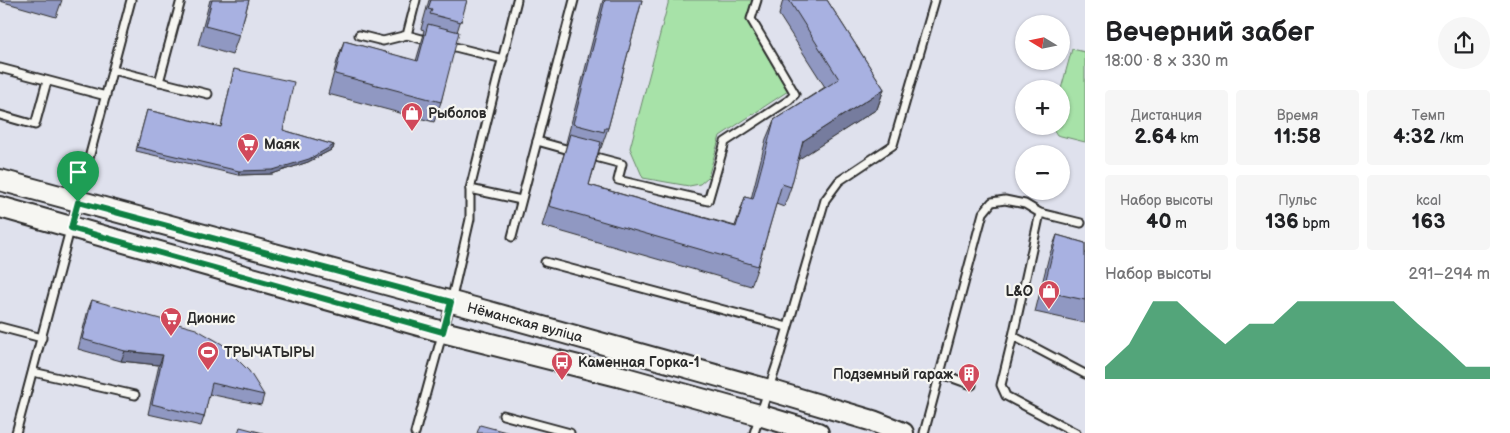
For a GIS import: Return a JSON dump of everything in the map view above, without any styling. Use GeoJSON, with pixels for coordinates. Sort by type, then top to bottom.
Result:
{"type":"FeatureCollection","features":[{"type":"Feature","properties":{"kind":"main road","name":"Нёманская вуліца"},"geometry":{"type":"LineString","coordinates":[[0,180],[769,390],[873,421],[903,433]]}},
{"type":"Feature","properties":{"kind":"main road"},"geometry":{"type":"LineString","coordinates":[[0,207],[443,332],[622,377],[757,424],[818,433]]}},
{"type":"Feature","properties":{"kind":"lane"},"geometry":{"type":"LineString","coordinates":[[16,433],[131,0]]}},
{"type":"Feature","properties":{"kind":"lane"},"geometry":{"type":"LineString","coordinates":[[160,82],[181,0]]}},
{"type":"Feature","properties":{"kind":"lane"},"geometry":{"type":"LineString","coordinates":[[407,35],[416,0]]}},
{"type":"Feature","properties":{"kind":"lane"},"geometry":{"type":"LineString","coordinates":[[415,433],[451,302],[470,219],[470,189],[518,0]]}},
{"type":"Feature","properties":{"kind":"lane"},"geometry":{"type":"LineString","coordinates":[[512,237],[574,0]]}},
{"type":"Feature","properties":{"kind":"lane"},"geometry":{"type":"LineString","coordinates":[[537,141],[622,164],[618,180],[708,201],[725,142],[789,100],[795,94],[751,19],[757,0]]}},
{"type":"Feature","properties":{"kind":"lane"},"geometry":{"type":"LineString","coordinates":[[757,424],[778,361],[825,200],[839,181],[893,145],[934,0]]}},
{"type":"Feature","properties":{"kind":"lane"},"geometry":{"type":"LineString","coordinates":[[359,35],[383,41],[407,35],[434,42]]}},
{"type":"Feature","properties":{"kind":"lane"},"geometry":{"type":"LineString","coordinates":[[442,44],[503,59]]}},
{"type":"Feature","properties":{"kind":"lane"},"geometry":{"type":"LineString","coordinates":[[0,68],[106,96]]}},
{"type":"Feature","properties":{"kind":"lane"},"geometry":{"type":"LineString","coordinates":[[113,70],[208,94]]}},
{"type":"Feature","properties":{"kind":"lane"},"geometry":{"type":"LineString","coordinates":[[0,115],[35,125],[47,80]]}},
{"type":"Feature","properties":{"kind":"lane"},"geometry":{"type":"LineString","coordinates":[[470,189],[521,200]]}},
{"type":"Feature","properties":{"kind":"lane"},"geometry":{"type":"LineString","coordinates":[[924,433],[983,213],[992,202],[1005,200],[1025,204],[1040,214],[1081,223]]}},
{"type":"Feature","properties":{"kind":"lane"},"geometry":{"type":"LineString","coordinates":[[1040,214],[1001,384],[1006,396],[1076,433]]}},
{"type":"Feature","properties":{"kind":"lane"},"geometry":{"type":"LineString","coordinates":[[545,262],[787,327]]}},
{"type":"Feature","properties":{"kind":"lane"},"geometry":{"type":"LineString","coordinates":[[0,327],[42,338]]}},
{"type":"Feature","properties":{"kind":"lane"},"geometry":{"type":"LineString","coordinates":[[1013,336],[1085,374]]}},
{"type":"Feature","properties":{"kind":"lane"},"geometry":{"type":"LineString","coordinates":[[32,372],[135,395]]}},
{"type":"Feature","properties":{"kind":"lane"},"geometry":{"type":"LineString","coordinates":[[939,373],[972,385]]}},
{"type":"Feature","properties":{"kind":"lane"},"geometry":{"type":"LineString","coordinates":[[503,415],[570,433]]}},
{"type":"Feature","properties":{"kind":"green space"},"geometry":{"type":"Polygon","coordinates":[[[669,0],[752,0],[747,19],[788,91],[720,136],[708,177],[700,184],[689,186],[643,178],[630,148],[669,0]]]}},
{"type":"Feature","properties":{"kind":"green space"},"geometry":{"type":"Polygon","coordinates":[[[1072,49],[1085,52],[1085,142],[1057,135],[1070,135],[1070,80],[1063,80],[1066,70],[1070,70],[1072,49]]]}},
{"type":"Feature","properties":{"kind":"building"},"geometry":{"type":"Polygon","coordinates":[[[212,0],[249,0],[239,35],[205,26],[212,0]]]}},
{"type":"Feature","properties":{"kind":"building"},"geometry":{"type":"Polygon","coordinates":[[[431,0],[467,0],[461,22],[430,14],[432,10],[428,9],[431,0]]]}},
{"type":"Feature","properties":{"kind":"building"},"geometry":{"type":"Polygon","coordinates":[[[605,0],[642,0],[608,128],[605,128],[604,132],[573,124],[605,0]]]}},
{"type":"Feature","properties":{"kind":"building"},"geometry":{"type":"Polygon","coordinates":[[[789,0],[827,0],[884,89],[803,141],[791,187],[782,184],[758,266],[549,206],[570,134],[601,142],[589,185],[736,227],[745,197],[753,199],[774,120],[839,79],[789,0]]]}},
{"type":"Feature","properties":{"kind":"building"},"geometry":{"type":"Polygon","coordinates":[[[428,24],[459,32],[441,102],[335,74],[344,41],[418,61],[428,24]]]}},
{"type":"Feature","properties":{"kind":"building"},"geometry":{"type":"Polygon","coordinates":[[[234,69],[294,82],[283,130],[334,145],[309,159],[273,170],[239,171],[137,147],[147,110],[221,127],[234,69]]]}},
{"type":"Feature","properties":{"kind":"building"},"geometry":{"type":"Polygon","coordinates":[[[1057,235],[1085,243],[1085,300],[1043,291],[1057,235]]]}},
{"type":"Feature","properties":{"kind":"building"},"geometry":{"type":"Polygon","coordinates":[[[92,300],[196,329],[222,344],[249,371],[264,395],[212,383],[204,417],[152,404],[163,355],[125,351],[82,339],[92,300]]]}},
{"type":"Feature","properties":{"kind":"building"},"geometry":{"type":"Polygon","coordinates":[[[480,425],[510,433],[477,433],[480,425]]]}},
{"type":"Feature","properties":{"kind":"building"},"geometry":{"type":"Polygon","coordinates":[[[240,427],[263,433],[238,433],[240,427]]]}},
{"type":"Feature","properties":{"kind":"place","name":"Рыболов"},"geometry":{"type":"Point","coordinates":[412,132]}},
{"type":"Feature","properties":{"kind":"place","name":"Маяк"},"geometry":{"type":"Point","coordinates":[248,163]}},
{"type":"Feature","properties":{"kind":"place","name":"L&O"},"geometry":{"type":"Point","coordinates":[1049,310]}},
{"type":"Feature","properties":{"kind":"place","name":"Дионис"},"geometry":{"type":"Point","coordinates":[171,337]}},
{"type":"Feature","properties":{"kind":"place","name":"ТРЫЧАТЫРЫ"},"geometry":{"type":"Point","coordinates":[208,371]}},
{"type":"Feature","properties":{"kind":"place","name":"Каменная Горка-1"},"geometry":{"type":"Point","coordinates":[562,381]}},
{"type":"Feature","properties":{"kind":"place","name":"Подземный гараж"},"geometry":{"type":"Point","coordinates":[969,393]}},
{"type":"Feature","properties":{"kind":"route"},"geometry":{"type":"LineString","coordinates":[[78,202],[451,302],[443,332],[71,228],[78,202]]}}]}
